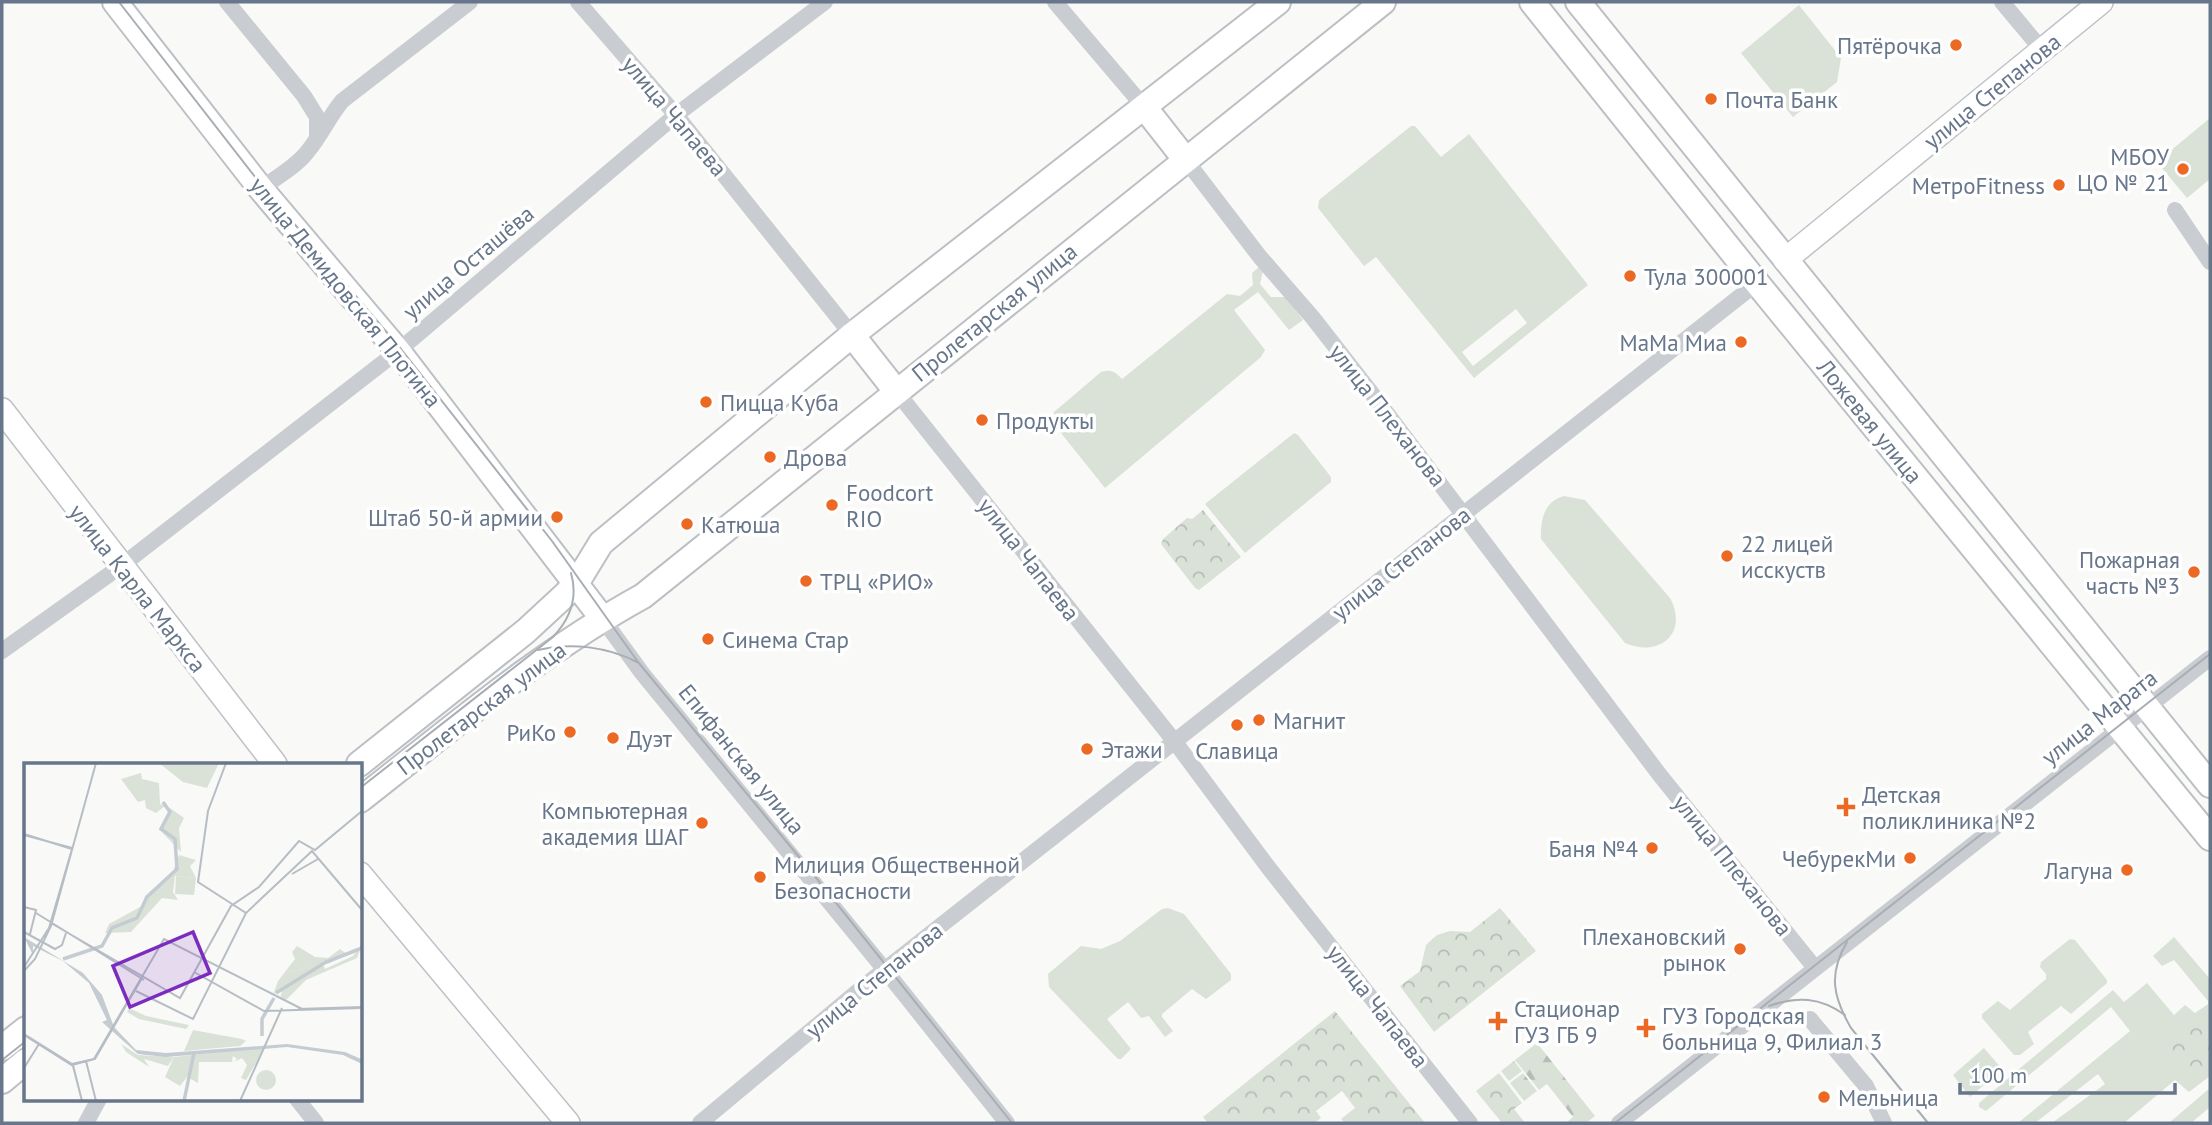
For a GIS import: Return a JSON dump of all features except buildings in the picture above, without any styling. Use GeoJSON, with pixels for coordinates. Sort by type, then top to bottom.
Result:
{"type":"FeatureCollection","features":[{"type":"Feature","properties":{"kind":"main road","name":"улица Демидовская Плотина"},"geometry":{"type":"LineString","coordinates":[[115,2],[261,189],[398,351],[576,583]]}},
{"type":"Feature","properties":{"kind":"main road","name":"Пролетарская улица"},"geometry":{"type":"LineString","coordinates":[[361,763],[526,631],[576,583],[601,543],[852,335],[1278,2]]}},
{"type":"Feature","properties":{"kind":"main road","name":"Пролетарская улица"},"geometry":{"type":"LineString","coordinates":[[362,798],[502,689],[602,618],[643,596],[1384,2]]}},
{"type":"Feature","properties":{"kind":"main road","name":"Ложевая улица"},"geometry":{"type":"LineString","coordinates":[[1532,2],[1757,283],[2210,838]]}},
{"type":"Feature","properties":{"kind":"main road","name":"Ложевая улица"},"geometry":{"type":"LineString","coordinates":[[1578,2],[2210,785]]}},
{"type":"Feature","properties":{"kind":"main road","name":"улица Плеханова"},"geometry":{"type":"LineString","coordinates":[[1145,108],[1185,159]]}},
{"type":"Feature","properties":{"kind":"main road","name":"улица Степанова"},"geometry":{"type":"LineString","coordinates":[[1757,283],[1785,260]]}},
{"type":"Feature","properties":{"kind":"main road","name":"улица Чапаева"},"geometry":{"type":"LineString","coordinates":[[852,335],[896,391]]}},
{"type":"Feature","properties":{"kind":"main road"},"geometry":{"type":"LineString","coordinates":[[1968,541],[1994,519]]}},
{"type":"Feature","properties":{"kind":"main road"},"geometry":{"type":"LineString","coordinates":[[576,583],[602,618]]}},
{"type":"Feature","properties":{"kind":"main road"},"geometry":{"type":"LineString","coordinates":[[2,1081],[24,1063]]}},
{"type":"Feature","properties":{"kind":"street"},"geometry":{"type":"LineString","coordinates":[[227,2],[304,96],[317,117],[317,137]]}},
{"type":"Feature","properties":{"kind":"street"},"geometry":{"type":"LineString","coordinates":[[261,189],[307,153],[342,101],[470,2]]}},
{"type":"Feature","properties":{"kind":"street","name":"улица Чапаева"},"geometry":{"type":"LineString","coordinates":[[578,2],[676,115],[852,335]]}},
{"type":"Feature","properties":{"kind":"street","name":"улица Осташёва"},"geometry":{"type":"LineString","coordinates":[[2,651],[121,566],[398,351],[676,115],[825,2]]}},
{"type":"Feature","properties":{"kind":"street","name":"улица Плеханова"},"geometry":{"type":"LineString","coordinates":[[1055,2],[1145,108]]}},
{"type":"Feature","properties":{"kind":"street"},"geometry":{"type":"LineString","coordinates":[[2001,2],[2043,51]]}},
{"type":"Feature","properties":{"kind":"street","name":"улица Степанова"},"geometry":{"type":"LineString","coordinates":[[1785,260],[2101,2]]}},
{"type":"Feature","properties":{"kind":"street","name":"улица Плеханова"},"geometry":{"type":"LineString","coordinates":[[1185,159],[1464,513],[1659,774],[1815,968]]}},
{"type":"Feature","properties":{"kind":"street"},"geometry":{"type":"LineString","coordinates":[[2175,210],[2210,262]]}},
{"type":"Feature","properties":{"kind":"street","name":"улица Степанова"},"geometry":{"type":"LineString","coordinates":[[700,1123],[885,970],[1757,283]]}},
{"type":"Feature","properties":{"kind":"street","name":"улица Чапаева"},"geometry":{"type":"LineString","coordinates":[[896,391],[1175,742],[1268,867],[1470,1123]]}},
{"type":"Feature","properties":{"kind":"street","name":"улица Карла Маркса"},"geometry":{"type":"LineString","coordinates":[[2,410],[273,763]]}},
{"type":"Feature","properties":{"kind":"street","name":"Епифанская улица"},"geometry":{"type":"LineString","coordinates":[[602,618],[642,673],[1007,1123]]}},
{"type":"Feature","properties":{"kind":"street","name":"улица Марата"},"geometry":{"type":"LineString","coordinates":[[1619,1123],[2210,658]]}},
{"type":"Feature","properties":{"kind":"street"},"geometry":{"type":"LineString","coordinates":[[362,877],[568,1123]]}},
{"type":"Feature","properties":{"kind":"street"},"geometry":{"type":"LineString","coordinates":[[1810,1019],[1866,1086],[1884,1123]]}},
{"type":"Feature","properties":{"kind":"street"},"geometry":{"type":"LineString","coordinates":[[86,1123],[98,1100]]}},
{"type":"Feature","properties":{"kind":"street"},"geometry":{"type":"LineString","coordinates":[[298,1100],[316,1123]]}},
{"type":"Feature","properties":{"kind":"green space"},"geometry":{"type":"Polygon","coordinates":[[[1799,5],[1841,58],[1837,82],[1793,117],[1741,53],[1799,5]]]}},
{"type":"Feature","properties":{"kind":"green space"},"geometry":{"type":"Polygon","coordinates":[[[2210,118],[2210,179],[2187,198],[2157,162],[2210,118]]]}},
{"type":"Feature","properties":{"kind":"green space"},"geometry":{"type":"Polygon","coordinates":[[[1411,126],[1415,126],[1441,157],[1469,134],[1588,285],[1474,378],[1376,257],[1364,266],[1318,208],[1319,200],[1411,126]],[[1516,309],[1462,352],[1473,366],[1527,323],[1516,309]]]}},
{"type":"Feature","properties":{"kind":"green space"},"geometry":{"type":"Polygon","coordinates":[[[1260,266],[1263,271],[1260,284],[1271,297],[1286,297],[1303,320],[1289,330],[1258,292],[1234,310],[1265,350],[1261,357],[1105,488],[1053,423],[1054,412],[1101,372],[1113,372],[1122,379],[1227,294],[1240,296],[1253,285],[1252,273],[1260,266]]]}},
{"type":"Feature","properties":{"kind":"green space"},"geometry":{"type":"Polygon","coordinates":[[[1294,433],[1331,477],[1331,482],[1245,553],[1205,504],[1294,433]]]}},
{"type":"Feature","properties":{"kind":"green space"},"geometry":{"type":"Polygon","coordinates":[[[1564,496],[1585,500],[1670,598],[1676,622],[1673,632],[1659,645],[1637,647],[1625,643],[1541,539],[1541,525],[1548,507],[1564,496]]]}},
{"type":"Feature","properties":{"kind":"green space"},"geometry":{"type":"Polygon","coordinates":[[[1203,510],[1241,557],[1199,590],[1161,544],[1163,539],[1187,518],[1192,519],[1203,510]]]}},
{"type":"Feature","properties":{"kind":"green space"},"geometry":{"type":"Polygon","coordinates":[[[1168,908],[1184,914],[1231,974],[1231,980],[1206,999],[1192,989],[1162,1014],[1173,1031],[1165,1037],[1149,1016],[1141,1018],[1128,1002],[1107,1019],[1131,1049],[1118,1059],[1049,987],[1048,974],[1081,946],[1101,949],[1120,941],[1162,909],[1168,908]]]}},
{"type":"Feature","properties":{"kind":"green space"},"geometry":{"type":"Polygon","coordinates":[[[1500,908],[1536,951],[1434,1032],[1400,986],[1420,971],[1426,945],[1437,935],[1450,931],[1470,932],[1500,908]]]}},
{"type":"Feature","properties":{"kind":"green space"},"geometry":{"type":"Polygon","coordinates":[[[2174,937],[2210,979],[2210,1076],[2189,1092],[2175,1080],[2124,1123],[2052,1123],[2105,1084],[2098,1074],[2035,1123],[2018,1123],[2130,1031],[2111,1007],[1986,1111],[1979,1107],[1979,1103],[2113,990],[2124,1002],[2147,983],[2174,1015],[2185,1005],[2195,1013],[2208,1004],[2174,960],[2162,966],[2153,956],[2174,937]]]}},
{"type":"Feature","properties":{"kind":"green space"},"geometry":{"type":"Polygon","coordinates":[[[2070,939],[2075,940],[2107,983],[2071,1014],[2061,1006],[2028,1032],[2034,1044],[2020,1055],[2014,1055],[1982,1018],[1982,1014],[1998,1001],[2010,1010],[2046,979],[2046,974],[2040,967],[2041,962],[2070,939]]]}},
{"type":"Feature","properties":{"kind":"green space"},"geometry":{"type":"Polygon","coordinates":[[[1335,1011],[1425,1123],[1345,1123],[1341,1119],[1355,1108],[1342,1091],[1316,1111],[1321,1118],[1314,1123],[1208,1123],[1203,1117],[1335,1011]]]}},
{"type":"Feature","properties":{"kind":"green space"},"geometry":{"type":"Polygon","coordinates":[[[2195,1016],[2210,1035],[2210,1073],[2195,1085],[2162,1045],[2195,1016]]]}},
{"type":"Feature","properties":{"kind":"green space"},"geometry":{"type":"Polygon","coordinates":[[[1537,1043],[1595,1116],[1586,1123],[1566,1123],[1573,1117],[1547,1084],[1539,1090],[1515,1060],[1537,1043]]]}},
{"type":"Feature","properties":{"kind":"green space"},"geometry":{"type":"Polygon","coordinates":[[[1984,1048],[2002,1069],[1970,1097],[1953,1075],[1984,1048]]]}},
{"type":"Feature","properties":{"kind":"green space"},"geometry":{"type":"Polygon","coordinates":[[[1514,1061],[1522,1071],[1509,1081],[1501,1071],[1514,1061]]]}},
{"type":"Feature","properties":{"kind":"green space"},"geometry":{"type":"Polygon","coordinates":[[[1499,1073],[1522,1103],[1514,1109],[1525,1123],[1502,1123],[1476,1091],[1499,1073]]]}},
{"type":"Feature","properties":{"kind":"green space"},"geometry":{"type":"Polygon","coordinates":[[[1523,1073],[1537,1091],[1524,1101],[1510,1083],[1523,1073]]]}},
{"type":"Feature","properties":{"kind":"green space"},"geometry":{"type":"Polygon","coordinates":[[[2210,1088],[2210,1107],[2191,1123],[2169,1123],[2210,1088]]]}},
{"type":"Feature","properties":{"kind":"tram line"},"geometry":{"type":"LineString","coordinates":[[119,2],[263,187],[401,349],[552,541],[638,662],[809,869],[1012,1123]]}},
{"type":"Feature","properties":{"kind":"tram line"},"geometry":{"type":"LineString","coordinates":[[362,786],[553,637],[564,623],[571,607],[574,591],[571,573]]}},
{"type":"Feature","properties":{"kind":"tram line"},"geometry":{"type":"LineString","coordinates":[[538,650],[563,646],[589,647],[637,662]]}},
{"type":"Feature","properties":{"kind":"tram line"},"geometry":{"type":"LineString","coordinates":[[1615,1123],[2210,654]]}},
{"type":"Feature","properties":{"kind":"tram line"},"geometry":{"type":"LineString","coordinates":[[1847,942],[1835,975],[1840,1006],[1851,1028],[1928,1123]]}},
{"type":"Feature","properties":{"kind":"tram line"},"geometry":{"type":"LineString","coordinates":[[1769,1006],[1808,1000],[1827,1005],[1845,1015]]}},
{"type":"Feature","properties":{"kind":"tram line"},"geometry":{"type":"LineString","coordinates":[[2,1060],[24,1043]]}},
{"type":"Feature","properties":{"kind":"place","name":"Пятёрочка"},"geometry":{"type":"Point","coordinates":[1956,45]}},
{"type":"Feature","properties":{"kind":"place","name":"Почта Банк"},"geometry":{"type":"Point","coordinates":[1711,99]}},
{"type":"Feature","properties":{"kind":"place","name":"МБОУ ЦО № 21"},"geometry":{"type":"Point","coordinates":[2183,169]}},
{"type":"Feature","properties":{"kind":"place","name":"МетроFitness"},"geometry":{"type":"Point","coordinates":[2059,185]}},
{"type":"Feature","properties":{"kind":"place","name":"Тула 300001"},"geometry":{"type":"Point","coordinates":[1630,276]}},
{"type":"Feature","properties":{"kind":"place","name":"МаМа Миа"},"geometry":{"type":"Point","coordinates":[1741,342]}},
{"type":"Feature","properties":{"kind":"place","name":"Пицца Куба"},"geometry":{"type":"Point","coordinates":[706,402]}},
{"type":"Feature","properties":{"kind":"place","name":"Продукты"},"geometry":{"type":"Point","coordinates":[982,420]}},
{"type":"Feature","properties":{"kind":"place","name":"Дрова"},"geometry":{"type":"Point","coordinates":[770,457]}},
{"type":"Feature","properties":{"kind":"place","name":"Foodcort RIO"},"geometry":{"type":"Point","coordinates":[832,505]}},
{"type":"Feature","properties":{"kind":"place","name":"Штаб 50-й армии"},"geometry":{"type":"Point","coordinates":[557,517]}},
{"type":"Feature","properties":{"kind":"place","name":"Катюша"},"geometry":{"type":"Point","coordinates":[687,524]}},
{"type":"Feature","properties":{"kind":"place","name":"22 лицей исскуств"},"geometry":{"type":"Point","coordinates":[1727,556]}},
{"type":"Feature","properties":{"kind":"place","name":"Пожарная часть №3"},"geometry":{"type":"Point","coordinates":[2194,572]}},
{"type":"Feature","properties":{"kind":"place","name":"ТРЦ «РИО»"},"geometry":{"type":"Point","coordinates":[806,581]}},
{"type":"Feature","properties":{"kind":"place","name":"Синема Стар"},"geometry":{"type":"Point","coordinates":[708,639]}},
{"type":"Feature","properties":{"kind":"place","name":"Магнит"},"geometry":{"type":"Point","coordinates":[1259,720]}},
{"type":"Feature","properties":{"kind":"place","name":"Славица"},"geometry":{"type":"Point","coordinates":[1237,725]}},
{"type":"Feature","properties":{"kind":"place","name":"РиКо"},"geometry":{"type":"Point","coordinates":[570,732]}},
{"type":"Feature","properties":{"kind":"place","name":"Дуэт"},"geometry":{"type":"Point","coordinates":[613,738]}},
{"type":"Feature","properties":{"kind":"place","name":"Этажи"},"geometry":{"type":"Point","coordinates":[1087,749]}},
{"type":"Feature","properties":{"kind":"place","name":"Детская поликлиника №2"},"geometry":{"type":"Point","coordinates":[1846,807]}},
{"type":"Feature","properties":{"kind":"place","name":"Компьютерная академия ШАГ"},"geometry":{"type":"Point","coordinates":[702,823]}},
{"type":"Feature","properties":{"kind":"place","name":"Баня №4"},"geometry":{"type":"Point","coordinates":[1652,848]}},
{"type":"Feature","properties":{"kind":"place","name":"ЧебурекМи"},"geometry":{"type":"Point","coordinates":[1910,858]}},
{"type":"Feature","properties":{"kind":"place","name":"Лагуна"},"geometry":{"type":"Point","coordinates":[2127,870]}},
{"type":"Feature","properties":{"kind":"place","name":"Милиция Общественной Безопасности"},"geometry":{"type":"Point","coordinates":[760,877]}},
{"type":"Feature","properties":{"kind":"place","name":"Плехановский рынок"},"geometry":{"type":"Point","coordinates":[1740,949]}},
{"type":"Feature","properties":{"kind":"place","name":"Стационар ГУЗ ГБ 9"},"geometry":{"type":"Point","coordinates":[1498,1021]}},
{"type":"Feature","properties":{"kind":"place","name":"ГУЗ Городская больница 9, Филиал 3"},"geometry":{"type":"Point","coordinates":[1646,1028]}},
{"type":"Feature","properties":{"kind":"place","name":"Мельница"},"geometry":{"type":"Point","coordinates":[1824,1097]}}]}
